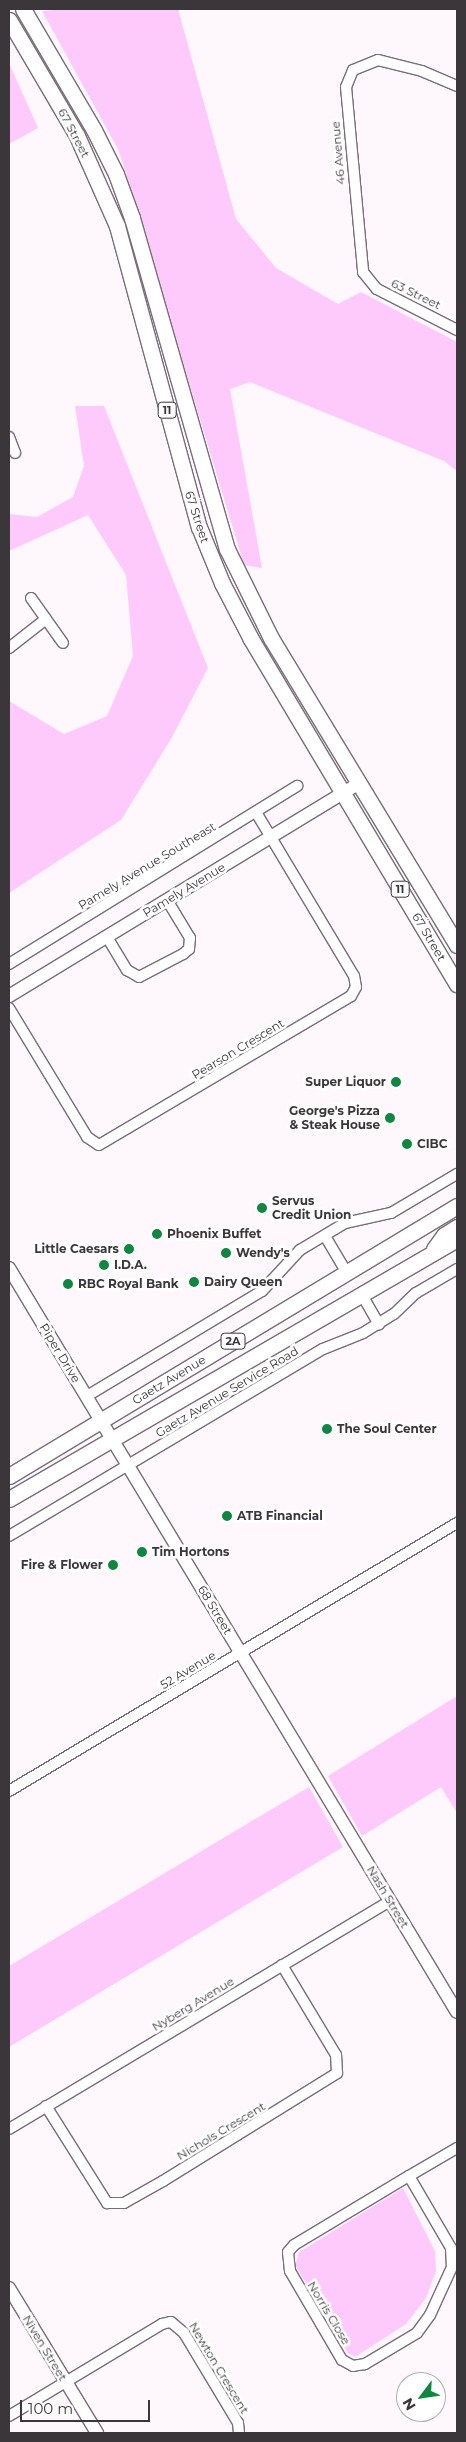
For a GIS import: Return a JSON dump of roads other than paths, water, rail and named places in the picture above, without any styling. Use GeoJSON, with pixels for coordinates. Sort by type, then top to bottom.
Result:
{"type":"FeatureCollection","features":[{"type":"Feature","properties":{"kind":"main road","name":"67 Street"},"geometry":{"type":"LineString","coordinates":[[24,12],[94,130],[116,174],[132,218],[227,549],[262,621],[358,784],[457,945]]}},
{"type":"Feature","properties":{"kind":"main road","name":"67 Street"},"geometry":{"type":"LineString","coordinates":[[9,20],[77,136],[117,226],[199,527],[222,583],[457,984]]}},
{"type":"Feature","properties":{"kind":"main road"},"geometry":{"type":"LineString","coordinates":[[422,924],[442,944],[457,968]]}},
{"type":"Feature","properties":{"kind":"main road","name":"Gaetz Avenue"},"geometry":{"type":"LineString","coordinates":[[9,1476],[457,1206]]}},
{"type":"Feature","properties":{"kind":"main road"},"geometry":{"type":"LineString","coordinates":[[427,1258],[444,1235],[457,1226]]}},
{"type":"Feature","properties":{"kind":"main road","name":"Gaetz Avenue"},"geometry":{"type":"LineString","coordinates":[[9,1499],[457,1239]]}},
{"type":"Feature","properties":{"kind":"street","name":"46 Avenue"},"geometry":{"type":"LineString","coordinates":[[366,278],[360,262],[346,87],[349,74],[364,64],[378,60],[422,71],[457,86]]}},
{"type":"Feature","properties":{"kind":"street","name":"63 Street"},"geometry":{"type":"LineString","coordinates":[[366,278],[377,289],[457,330]]}},
{"type":"Feature","properties":{"kind":"street"},"geometry":{"type":"LineString","coordinates":[[9,437],[15,453]]}},
{"type":"Feature","properties":{"kind":"street"},"geometry":{"type":"LineString","coordinates":[[31,598],[63,643]]}},
{"type":"Feature","properties":{"kind":"street"},"geometry":{"type":"LineString","coordinates":[[9,648],[46,619]]}},
{"type":"Feature","properties":{"kind":"street","name":"Pamely Avenue"},"geometry":{"type":"LineString","coordinates":[[9,996],[358,784]]}},
{"type":"Feature","properties":{"kind":"street","name":"Pamely Avenue Southeast"},"geometry":{"type":"LineString","coordinates":[[9,964],[257,814],[297,786]]}},
{"type":"Feature","properties":{"kind":"street","name":"Pearson Crescent"},"geometry":{"type":"LineString","coordinates":[[9,1008],[89,1140],[99,1145],[348,998],[356,987],[354,976],[257,814]]}},
{"type":"Feature","properties":{"kind":"street"},"geometry":{"type":"LineString","coordinates":[[107,937],[134,976],[147,976],[183,954],[189,949],[190,938],[167,900]]}},
{"type":"Feature","properties":{"kind":"street"},"geometry":{"type":"LineString","coordinates":[[87,1396],[262,1291],[300,1250],[351,1221],[392,1213],[457,1174]]}},
{"type":"Feature","properties":{"kind":"street"},"geometry":{"type":"LineString","coordinates":[[325,1236],[347,1273]]}},
{"type":"Feature","properties":{"kind":"street","name":"Piper Drive"},"geometry":{"type":"LineString","coordinates":[[9,1268],[112,1438]]}},
{"type":"Feature","properties":{"kind":"street","name":"Gaetz Avenue Service Road"},"geometry":{"type":"LineString","coordinates":[[9,1536],[323,1349],[379,1324],[416,1293],[457,1269]]}},
{"type":"Feature","properties":{"kind":"street"},"geometry":{"type":"LineString","coordinates":[[362,1295],[379,1324]]}},
{"type":"Feature","properties":{"kind":"street","name":"68 Street"},"geometry":{"type":"LineString","coordinates":[[112,1438],[318,1782]]}},
{"type":"Feature","properties":{"kind":"street","name":"52 Avenue"},"geometry":{"type":"LineString","coordinates":[[9,1791],[457,1523]]}},
{"type":"Feature","properties":{"kind":"street","name":"Nash Street"},"geometry":{"type":"LineString","coordinates":[[318,1782],[457,2012]]}},
{"type":"Feature","properties":{"kind":"street","name":"Nyberg Avenue"},"geometry":{"type":"LineString","coordinates":[[9,2129],[390,1901]]}},
{"type":"Feature","properties":{"kind":"street","name":"Nichols Crescent"},"geometry":{"type":"LineString","coordinates":[[46,2106],[108,2203],[124,2203],[163,2181],[337,2073],[336,2054],[282,1965]]}},
{"type":"Feature","properties":{"kind":"street","name":"Norris Close"},"geometry":{"type":"LineString","coordinates":[[409,2176],[451,2248],[452,2267],[430,2315],[416,2333],[365,2364],[353,2366],[342,2360],[290,2271],[287,2256],[294,2245],[409,2176],[457,2148]]}},
{"type":"Feature","properties":{"kind":"street","name":"Niven Street"},"geometry":{"type":"LineString","coordinates":[[9,2288],[97,2433]]}},
{"type":"Feature","properties":{"kind":"street","name":"Newton Crescent"},"geometry":{"type":"LineString","coordinates":[[66,2382],[162,2324],[175,2323],[184,2333],[238,2423],[239,2433]]}},
{"type":"Feature","properties":{"kind":"street"},"geometry":{"type":"LineString","coordinates":[[9,2416],[66,2382]]}},
{"type":"Feature","properties":{"kind":"place","name":"Super Liquor"},"geometry":{"type":"Point","coordinates":[396,1082]}},
{"type":"Feature","properties":{"kind":"place","name":"George's Pizza & Steak House"},"geometry":{"type":"Point","coordinates":[390,1118]}},
{"type":"Feature","properties":{"kind":"place","name":"CIBC"},"geometry":{"type":"Point","coordinates":[407,1144]}},
{"type":"Feature","properties":{"kind":"place","name":"Servus Credit Union"},"geometry":{"type":"Point","coordinates":[262,1208]}},
{"type":"Feature","properties":{"kind":"place","name":"Phoenix Buffet"},"geometry":{"type":"Point","coordinates":[157,1234]}},
{"type":"Feature","properties":{"kind":"place","name":"Little Caesars"},"geometry":{"type":"Point","coordinates":[129,1249]}},
{"type":"Feature","properties":{"kind":"place","name":"Wendy's"},"geometry":{"type":"Point","coordinates":[226,1253]}},
{"type":"Feature","properties":{"kind":"place","name":"I.D.A."},"geometry":{"type":"Point","coordinates":[104,1265]}},
{"type":"Feature","properties":{"kind":"place","name":"Dairy Queen"},"geometry":{"type":"Point","coordinates":[194,1282]}},
{"type":"Feature","properties":{"kind":"place","name":"RBC Royal Bank"},"geometry":{"type":"Point","coordinates":[68,1284]}},
{"type":"Feature","properties":{"kind":"place","name":"The Soul Center"},"geometry":{"type":"Point","coordinates":[327,1429]}},
{"type":"Feature","properties":{"kind":"place","name":"ATB Financial"},"geometry":{"type":"Point","coordinates":[227,1516]}},
{"type":"Feature","properties":{"kind":"place","name":"Tim Hortons"},"geometry":{"type":"Point","coordinates":[142,1552]}},
{"type":"Feature","properties":{"kind":"place","name":"Fire & Flower"},"geometry":{"type":"Point","coordinates":[113,1565]}}]}
